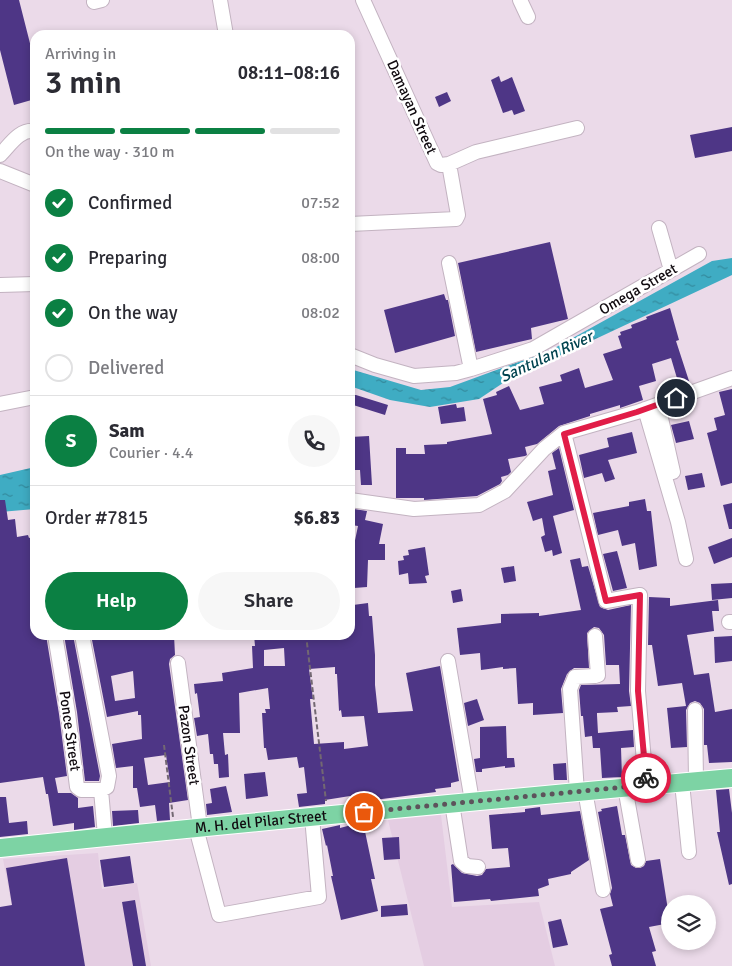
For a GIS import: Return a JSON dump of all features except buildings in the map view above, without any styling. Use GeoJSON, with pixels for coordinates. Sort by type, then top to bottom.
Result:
{"type":"FeatureCollection","features":[{"type":"Feature","properties":{"kind":"main road","name":"M. H. del Pilar Street"},"geometry":{"type":"LineString","coordinates":[[0,848],[105,836],[732,778]]}},
{"type":"Feature","properties":{"kind":"street"},"geometry":{"type":"LineString","coordinates":[[220,0],[225,30]]}},
{"type":"Feature","properties":{"kind":"street","name":"Damayan Street"},"geometry":{"type":"LineString","coordinates":[[363,0],[437,164],[449,164],[476,152],[577,128]]}},
{"type":"Feature","properties":{"kind":"street"},"geometry":{"type":"LineString","coordinates":[[520,0],[528,17]]}},
{"type":"Feature","properties":{"kind":"street"},"geometry":{"type":"LineString","coordinates":[[0,156],[19,134],[30,130]]}},
{"type":"Feature","properties":{"kind":"street"},"geometry":{"type":"LineString","coordinates":[[355,224],[456,219],[458,215],[449,164]]}},
{"type":"Feature","properties":{"kind":"street"},"geometry":{"type":"LineString","coordinates":[[0,171],[30,183]]}},
{"type":"Feature","properties":{"kind":"street"},"geometry":{"type":"LineString","coordinates":[[659,228],[671,270]]}},
{"type":"Feature","properties":{"kind":"street","name":"Omega Street"},"geometry":{"type":"LineString","coordinates":[[355,357],[414,376],[456,373],[471,369],[534,349],[699,254]]}},
{"type":"Feature","properties":{"kind":"street"},"geometry":{"type":"LineString","coordinates":[[449,263],[471,369]]}},
{"type":"Feature","properties":{"kind":"street"},"geometry":{"type":"LineString","coordinates":[[0,285],[30,284]]}},
{"type":"Feature","properties":{"kind":"street"},"geometry":{"type":"LineString","coordinates":[[355,501],[414,509],[479,505],[505,490],[544,449],[564,434],[651,407],[732,378]]}},
{"type":"Feature","properties":{"kind":"street"},"geometry":{"type":"LineString","coordinates":[[0,404],[30,398]]}},
{"type":"Feature","properties":{"kind":"street"},"geometry":{"type":"LineString","coordinates":[[651,407],[673,472]]}},
{"type":"Feature","properties":{"kind":"street"},"geometry":{"type":"LineString","coordinates":[[651,407],[686,559]]}},
{"type":"Feature","properties":{"kind":"street"},"geometry":{"type":"LineString","coordinates":[[564,434],[606,601],[640,595],[638,691],[646,785]]}},
{"type":"Feature","properties":{"kind":"street"},"geometry":{"type":"LineString","coordinates":[[595,636],[598,675],[575,677],[570,689],[581,792],[603,890]]}},
{"type":"Feature","properties":{"kind":"street","name":"Ponce Street"},"geometry":{"type":"LineString","coordinates":[[56,640],[68,713],[77,787],[81,790],[101,790]]}},
{"type":"Feature","properties":{"kind":"street"},"geometry":{"type":"LineString","coordinates":[[83,640],[108,776],[107,787],[101,790],[105,836]]}},
{"type":"Feature","properties":{"kind":"street"},"geometry":{"type":"LineString","coordinates":[[448,661],[462,802],[462,861],[467,866],[478,867]]}},
{"type":"Feature","properties":{"kind":"street","name":"Pazon Street"},"geometry":{"type":"LineString","coordinates":[[178,663],[198,828],[219,914],[319,897],[320,816]]}},
{"type":"Feature","properties":{"kind":"street"},"geometry":{"type":"LineString","coordinates":[[689,852],[689,782],[695,710]]}},
{"type":"Feature","properties":{"kind":"street"},"geometry":{"type":"LineString","coordinates":[[458,765],[462,802]]}},
{"type":"Feature","properties":{"kind":"street"},"geometry":{"type":"LineString","coordinates":[[625,787],[638,860]]}},
{"type":"Feature","properties":{"kind":"path"},"geometry":{"type":"LineString","coordinates":[[306,640],[320,816]]}},
{"type":"Feature","properties":{"kind":"path"},"geometry":{"type":"LineString","coordinates":[[164,745],[175,830]]}},
{"type":"Feature","properties":{"kind":"shaded area"},"geometry":{"type":"Polygon","coordinates":[[[441,815],[452,907],[539,902],[555,966],[424,966],[388,820],[441,815]]]}},
{"type":"Feature","properties":{"kind":"shaded area"},"geometry":{"type":"Polygon","coordinates":[[[98,853],[102,889],[137,883],[151,966],[23,966],[3,859],[98,853]]]}},
{"type":"Feature","properties":{"kind":"water","name":"Santulan River"},"geometry":{"type":"Polygon","coordinates":[[[732,258],[732,275],[506,381],[479,399],[430,407],[390,400],[355,388],[355,370],[421,390],[450,387],[551,350],[712,261],[732,258]]]}},
{"type":"Feature","properties":{"kind":"water"},"geometry":{"type":"Polygon","coordinates":[[[30,468],[30,509],[0,512],[0,475],[30,468]]]}},
{"type":"Feature","properties":{"kind":"way so far"},"geometry":{"type":"LineString","coordinates":[[364,812],[646,785],[646,778]]}},
{"type":"Feature","properties":{"kind":"route"},"geometry":{"type":"LineString","coordinates":[[646,778],[638,691],[640,595],[606,601],[564,434],[676,398]]}}]}
